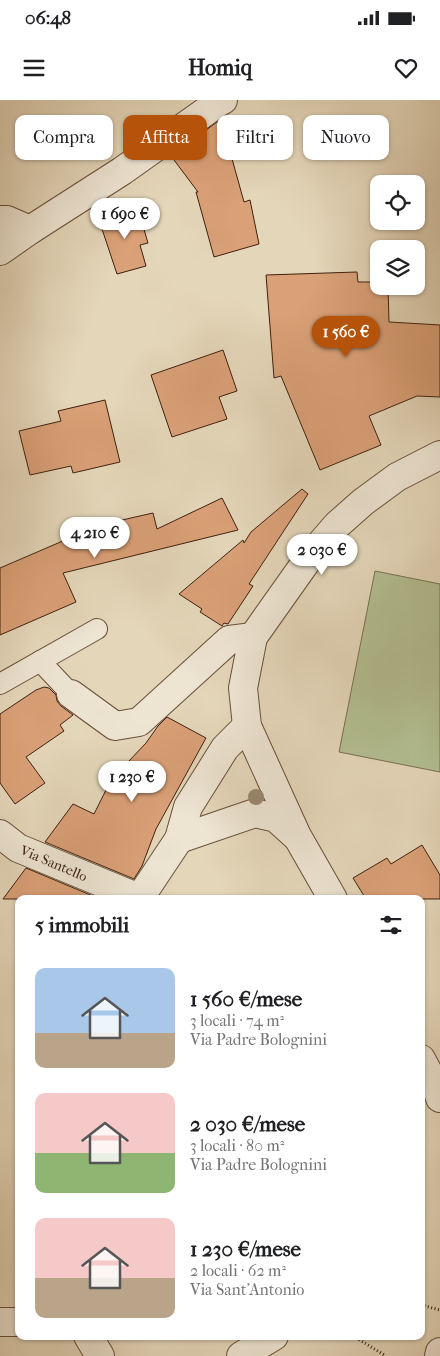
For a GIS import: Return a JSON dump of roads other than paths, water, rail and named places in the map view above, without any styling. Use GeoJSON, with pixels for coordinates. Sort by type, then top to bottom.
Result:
{"type":"FeatureCollection","features":[{"type":"Feature","properties":{"kind":"street"},"geometry":{"type":"LineString","coordinates":[[0,251],[122,171],[223,100]]}},
{"type":"Feature","properties":{"kind":"street"},"geometry":{"type":"LineString","coordinates":[[0,220],[6,220],[30,230]]}},
{"type":"Feature","properties":{"kind":"street"},"geometry":{"type":"LineString","coordinates":[[330,895],[297,836],[247,726],[243,688],[253,637],[310,555],[337,525],[363,502],[397,478],[440,455]]}},
{"type":"Feature","properties":{"kind":"street"},"geometry":{"type":"LineString","coordinates":[[71,694],[115,726],[139,722],[229,640],[253,637]]}},
{"type":"Feature","properties":{"kind":"street"},"geometry":{"type":"LineString","coordinates":[[141,895],[180,839],[188,807],[225,748],[247,726]]}},
{"type":"Feature","properties":{"kind":"street"},"geometry":{"type":"LineString","coordinates":[[180,839],[256,813],[276,818],[297,836]]}},
{"type":"Feature","properties":{"kind":"street","name":"Via Santello"},"geometry":{"type":"LineString","coordinates":[[0,834],[18,848],[132,895]]}},
{"type":"Feature","properties":{"kind":"street"},"geometry":{"type":"LineString","coordinates":[[425,1066],[440,1098]]}},
{"type":"Feature","properties":{"kind":"street"},"geometry":{"type":"LineString","coordinates":[[0,1322],[15,1322]]}},
{"type":"Feature","properties":{"kind":"street"},"geometry":{"type":"LineString","coordinates":[[241,1356],[267,1340]]}},
{"type":"Feature","properties":{"kind":"street"},"geometry":{"type":"LineString","coordinates":[[439,1356],[440,1352]]}},
{"type":"Feature","properties":{"kind":"lane"},"geometry":{"type":"LineString","coordinates":[[0,684],[97,629]]}},
{"type":"Feature","properties":{"kind":"lane"},"geometry":{"type":"LineString","coordinates":[[40,661],[71,694]]}}]}
